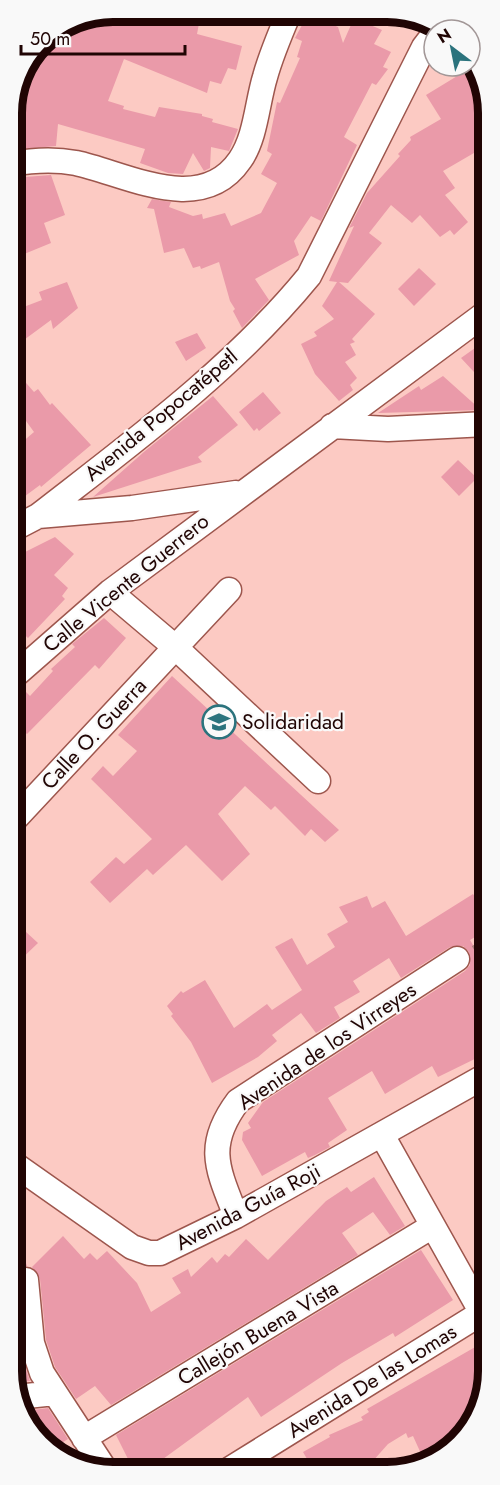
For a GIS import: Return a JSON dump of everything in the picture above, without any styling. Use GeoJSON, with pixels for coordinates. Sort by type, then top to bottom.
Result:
{"type":"FeatureCollection","features":[{"type":"Feature","properties":{"kind":"street"},"geometry":{"type":"LineString","coordinates":[[23,163],[50,160],[115,172],[146,184],[171,189],[210,186],[225,177],[241,159],[249,141],[265,77],[286,22]]}},
{"type":"Feature","properties":{"kind":"street","name":"Avenida Popocatépetl"},"geometry":{"type":"LineString","coordinates":[[23,524],[38,516],[214,375],[297,291],[309,276],[422,51]]}},
{"type":"Feature","properties":{"kind":"street"},"geometry":{"type":"LineString","coordinates":[[38,516],[132,508],[241,492],[478,319]]}},
{"type":"Feature","properties":{"kind":"street"},"geometry":{"type":"LineString","coordinates":[[332,426],[388,429],[478,424]]}},
{"type":"Feature","properties":{"kind":"street","name":"Calle Vicente Guerrero"},"geometry":{"type":"LineString","coordinates":[[23,669],[110,591],[241,492]]}},
{"type":"Feature","properties":{"kind":"street","name":"Calle O. Guerra"},"geometry":{"type":"LineString","coordinates":[[22,811],[229,590]]}},
{"type":"Feature","properties":{"kind":"street"},"geometry":{"type":"LineString","coordinates":[[110,591],[175,647],[318,781]]}},
{"type":"Feature","properties":{"kind":"street","name":"Avenida de los Virreyes"},"geometry":{"type":"LineString","coordinates":[[236,1216],[216,1153],[222,1123],[238,1101],[457,959]]}},
{"type":"Feature","properties":{"kind":"street","name":"Avenida Guía Roji"},"geometry":{"type":"LineString","coordinates":[[22,1170],[132,1247],[149,1253],[160,1253],[178,1247],[236,1216],[477,1081]]}},
{"type":"Feature","properties":{"kind":"street"},"geometry":{"type":"LineString","coordinates":[[382,1135],[431,1227],[477,1301]]}},
{"type":"Feature","properties":{"kind":"street","name":"Callejón Buena Vista"},"geometry":{"type":"LineString","coordinates":[[84,1438],[431,1227]]}},
{"type":"Feature","properties":{"kind":"street"},"geometry":{"type":"LineString","coordinates":[[26,1280],[36,1359],[99,1461]]}},
{"type":"Feature","properties":{"kind":"street","name":"Avenida De las Lomas"},"geometry":{"type":"LineString","coordinates":[[242,1462],[477,1320]]}},
{"type":"Feature","properties":{"kind":"street"},"geometry":{"type":"LineString","coordinates":[[26,1396],[55,1393]]}},
{"type":"Feature","properties":{"kind":"building"},"geometry":{"type":"Polygon","coordinates":[[[199,22],[197,34],[242,46],[236,70],[228,68],[221,84],[210,81],[207,93],[124,59],[108,101],[124,106],[123,109],[155,117],[159,107],[202,114],[202,116],[213,119],[212,122],[238,129],[229,151],[211,147],[210,168],[204,171],[193,153],[183,174],[168,173],[140,163],[145,149],[58,124],[56,146],[23,149],[23,108],[32,73],[41,58],[53,45],[68,35],[84,27],[102,23],[199,22]]]}},
{"type":"Feature","properties":{"kind":"building"},"geometry":{"type":"Polygon","coordinates":[[[304,22],[326,22],[338,27],[343,43],[352,22],[363,22],[382,30],[374,44],[391,52],[383,67],[388,69],[376,85],[372,83],[344,137],[357,145],[321,221],[311,216],[294,241],[299,255],[255,279],[269,300],[242,328],[233,311],[235,309],[230,301],[219,262],[201,269],[200,266],[193,268],[184,248],[164,253],[154,209],[147,208],[152,199],[171,202],[169,207],[193,216],[202,214],[203,219],[225,213],[231,226],[261,213],[277,183],[261,174],[272,154],[267,151],[277,102],[280,103],[300,58],[297,57],[302,41],[295,38],[304,22]]]}},
{"type":"Feature","properties":{"kind":"building"},"geometry":{"type":"Polygon","coordinates":[[[454,78],[470,78],[476,96],[478,113],[478,151],[443,171],[455,188],[445,195],[468,222],[454,235],[450,230],[440,237],[420,215],[412,223],[391,205],[369,233],[382,243],[348,283],[339,282],[375,314],[352,339],[355,342],[350,344],[356,355],[345,362],[357,378],[350,385],[353,390],[339,401],[315,374],[301,344],[317,336],[314,332],[334,319],[322,306],[337,282],[329,281],[354,226],[349,228],[367,193],[400,156],[398,154],[411,140],[410,137],[441,119],[426,95],[454,78]]]}},
{"type":"Feature","properties":{"kind":"building"},"geometry":{"type":"Polygon","coordinates":[[[51,175],[65,215],[44,223],[51,243],[23,255],[23,177],[51,175]]]}},
{"type":"Feature","properties":{"kind":"building"},"geometry":{"type":"Polygon","coordinates":[[[419,268],[436,284],[414,306],[398,289],[419,268]]]}},
{"type":"Feature","properties":{"kind":"building"},"geometry":{"type":"Polygon","coordinates":[[[67,282],[78,308],[53,329],[51,320],[23,341],[23,307],[42,300],[39,292],[67,282]]]}},
{"type":"Feature","properties":{"kind":"building"},"geometry":{"type":"Polygon","coordinates":[[[197,333],[206,348],[186,361],[175,342],[197,333]]]}},
{"type":"Feature","properties":{"kind":"building"},"geometry":{"type":"Polygon","coordinates":[[[478,348],[478,376],[461,358],[478,348]]]}},
{"type":"Feature","properties":{"kind":"building"},"geometry":{"type":"Polygon","coordinates":[[[443,376],[478,407],[478,410],[378,413],[419,386],[421,390],[443,376]]]}},
{"type":"Feature","properties":{"kind":"building"},"geometry":{"type":"Polygon","coordinates":[[[23,379],[34,392],[38,389],[50,405],[52,403],[91,445],[41,487],[40,485],[23,498],[23,442],[34,432],[23,416],[23,379]]]}},
{"type":"Feature","properties":{"kind":"building"},"geometry":{"type":"Polygon","coordinates":[[[263,392],[281,413],[259,431],[257,428],[254,431],[239,412],[263,392]]]}},
{"type":"Feature","properties":{"kind":"building"},"geometry":{"type":"Polygon","coordinates":[[[213,396],[238,425],[198,457],[202,462],[93,497],[145,451],[213,396]]]}},
{"type":"Feature","properties":{"kind":"building"},"geometry":{"type":"Polygon","coordinates":[[[458,460],[477,478],[459,496],[441,477],[458,460]]]}},
{"type":"Feature","properties":{"kind":"building"},"geometry":{"type":"Polygon","coordinates":[[[55,537],[74,554],[54,575],[68,588],[62,596],[65,599],[28,638],[23,633],[23,553],[55,537]]]}},
{"type":"Feature","properties":{"kind":"building"},"geometry":{"type":"Polygon","coordinates":[[[104,618],[126,638],[99,669],[95,665],[27,734],[23,730],[23,695],[26,692],[30,696],[53,671],[51,669],[75,647],[72,644],[104,618]]]}},
{"type":"Feature","properties":{"kind":"building"},"geometry":{"type":"Polygon","coordinates":[[[172,676],[339,830],[325,842],[311,829],[305,836],[275,806],[271,810],[245,786],[218,814],[250,854],[222,881],[186,845],[153,875],[147,869],[110,903],[90,882],[116,857],[124,864],[152,839],[91,779],[103,766],[113,776],[137,751],[118,735],[172,676]]]}},
{"type":"Feature","properties":{"kind":"building"},"geometry":{"type":"Polygon","coordinates":[[[473,894],[477,900],[477,936],[470,940],[477,952],[477,1058],[438,1077],[432,1066],[385,1094],[372,1071],[328,1098],[347,1130],[328,1143],[330,1147],[308,1158],[305,1152],[262,1176],[242,1140],[243,1132],[251,1128],[248,1123],[263,1102],[465,971],[470,965],[469,952],[463,946],[450,947],[401,978],[389,958],[353,981],[360,992],[334,1007],[340,1018],[316,1033],[301,1013],[272,1035],[277,1041],[258,1057],[212,1083],[191,1042],[171,1016],[173,1014],[167,1006],[181,991],[183,993],[205,980],[234,1028],[267,1004],[272,1010],[302,990],[275,947],[292,938],[307,965],[335,947],[327,934],[348,922],[339,907],[367,896],[372,908],[385,901],[406,936],[473,894]]]}},
{"type":"Feature","properties":{"kind":"building"},"geometry":{"type":"Polygon","coordinates":[[[22,929],[38,943],[22,958],[22,929]]]}},
{"type":"Feature","properties":{"kind":"building"},"geometry":{"type":"Polygon","coordinates":[[[374,1177],[405,1226],[390,1235],[373,1212],[342,1233],[358,1255],[111,1405],[95,1386],[76,1399],[55,1367],[46,1340],[40,1279],[32,1267],[63,1236],[84,1259],[90,1253],[97,1260],[107,1251],[137,1283],[151,1312],[181,1293],[172,1278],[188,1269],[191,1277],[212,1257],[217,1263],[225,1254],[229,1257],[246,1239],[268,1260],[326,1201],[347,1187],[351,1192],[374,1177]]]}},
{"type":"Feature","properties":{"kind":"building"},"geometry":{"type":"Polygon","coordinates":[[[421,1250],[453,1300],[395,1337],[393,1333],[342,1363],[261,1417],[248,1397],[163,1459],[165,1462],[130,1462],[116,1435],[421,1250]]]}},
{"type":"Feature","properties":{"kind":"building"},"geometry":{"type":"Polygon","coordinates":[[[22,1252],[27,1266],[22,1267],[22,1252]]]}},
{"type":"Feature","properties":{"kind":"building"},"geometry":{"type":"Polygon","coordinates":[[[477,1346],[477,1377],[471,1406],[455,1432],[442,1444],[422,1456],[413,1436],[408,1438],[406,1433],[388,1444],[372,1462],[309,1462],[303,1452],[330,1437],[329,1435],[363,1420],[361,1417],[369,1412],[367,1409],[477,1346]]]}},
{"type":"Feature","properties":{"kind":"building"},"geometry":{"type":"Polygon","coordinates":[[[22,1357],[30,1381],[23,1382],[22,1357]]]}},
{"type":"Feature","properties":{"kind":"building"},"geometry":{"type":"Polygon","coordinates":[[[48,1408],[68,1439],[60,1444],[49,1436],[31,1410],[48,1408]]]}},
{"type":"Feature","properties":{"kind":"place","name":"Solidaridad"},"geometry":{"type":"Point","coordinates":[219,722]}}]}
